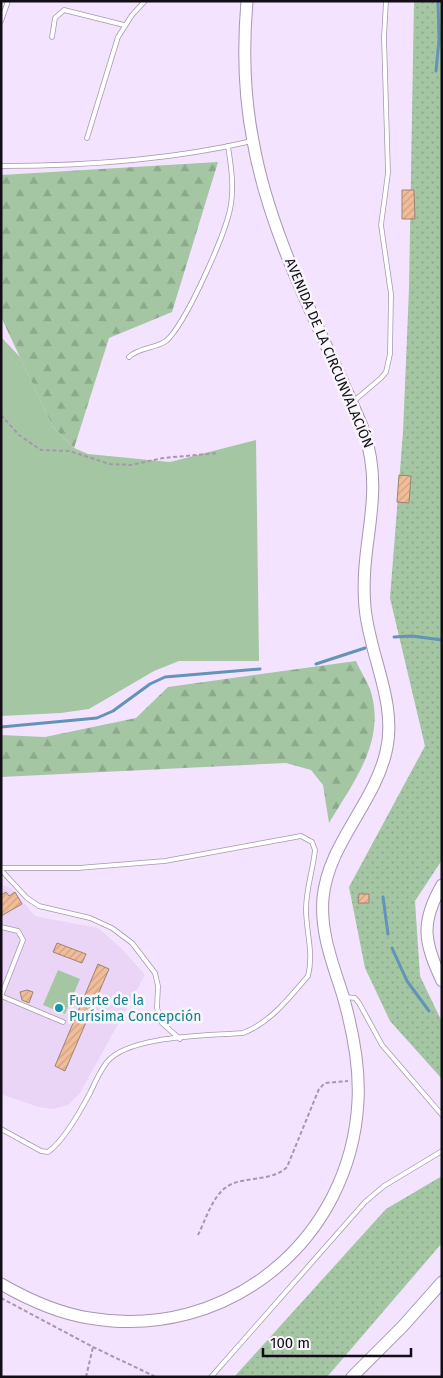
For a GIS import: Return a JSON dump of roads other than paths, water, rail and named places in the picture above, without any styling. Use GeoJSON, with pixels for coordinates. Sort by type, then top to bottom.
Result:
{"type":"FeatureCollection","features":[{"type":"Feature","properties":{"kind":"main road","name":"AVENIDA DE LA CIRCUNVALACIÓN"},"geometry":{"type":"LineString","coordinates":[[1,1284],[50,1308],[107,1320],[168,1319],[206,1309],[241,1293],[282,1264],[299,1246],[318,1223],[333,1198],[348,1162],[353,1142],[359,1081],[356,1050],[344,998],[324,930],[323,913],[326,882],[341,844],[380,771],[388,745],[389,730],[386,698],[371,643],[365,604],[366,560],[374,498],[374,477],[370,448],[353,403],[283,245],[267,196],[253,140],[246,74],[247,1]]}},
{"type":"Feature","properties":{"kind":"main road"},"geometry":{"type":"LineString","coordinates":[[442,885],[428,915],[426,940],[442,980]]}},
{"type":"Feature","properties":{"kind":"main road"},"geometry":{"type":"LineString","coordinates":[[352,1377],[403,1326],[442,1282]]}},
{"type":"Feature","properties":{"kind":"lane"},"geometry":{"type":"LineString","coordinates":[[1,21],[4,6],[8,1]]}},
{"type":"Feature","properties":{"kind":"lane"},"geometry":{"type":"LineString","coordinates":[[87,138],[116,44],[124,25],[145,1]]}},
{"type":"Feature","properties":{"kind":"lane"},"geometry":{"type":"LineString","coordinates":[[353,403],[386,372],[390,354],[391,294],[387,257],[381,230],[388,168],[384,37],[386,1]]}},
{"type":"Feature","properties":{"kind":"lane"},"geometry":{"type":"LineString","coordinates":[[52,37],[55,18],[64,10],[124,25]]}},
{"type":"Feature","properties":{"kind":"lane"},"geometry":{"type":"LineString","coordinates":[[1,166],[125,160],[228,146],[253,140]]}},
{"type":"Feature","properties":{"kind":"lane"},"geometry":{"type":"LineString","coordinates":[[129,357],[136,351],[164,342],[170,337],[208,266],[231,205],[233,185],[228,146]]}},
{"type":"Feature","properties":{"kind":"lane"},"geometry":{"type":"LineString","coordinates":[[1,869],[121,866],[208,855],[301,836],[312,842],[314,858],[306,908],[311,953],[308,976],[286,1001],[251,1030],[243,1033],[140,1043],[127,1048],[108,1061],[80,1112],[48,1152],[41,1151],[1,1129]]}},
{"type":"Feature","properties":{"kind":"lane"},"geometry":{"type":"LineString","coordinates":[[1,869],[28,898],[39,906],[90,918],[112,928],[132,943],[155,972],[158,986],[157,1008],[162,1022],[180,1039]]}},
{"type":"Feature","properties":{"kind":"lane"},"geometry":{"type":"LineString","coordinates":[[1,927],[18,931],[23,940],[1,996],[63,1022]]}},
{"type":"Feature","properties":{"kind":"lane"},"geometry":{"type":"LineString","coordinates":[[344,998],[349,996],[359,1003],[382,1044],[442,1115]]}},
{"type":"Feature","properties":{"kind":"lane"},"geometry":{"type":"LineString","coordinates":[[211,1377],[365,1202],[384,1186],[442,1151]]}},
{"type":"Feature","properties":{"kind":"waterway"},"geometry":{"type":"LineString","coordinates":[[436,71],[439,40],[438,1]]}},
{"type":"Feature","properties":{"kind":"waterway"},"geometry":{"type":"LineString","coordinates":[[394,637],[412,636],[442,640]]}},
{"type":"Feature","properties":{"kind":"waterway"},"geometry":{"type":"LineString","coordinates":[[316,664],[365,648]]}},
{"type":"Feature","properties":{"kind":"waterway"},"geometry":{"type":"LineString","coordinates":[[1,727],[97,718],[113,711],[150,684],[165,677],[260,669]]}},
{"type":"Feature","properties":{"kind":"waterway"},"geometry":{"type":"LineString","coordinates":[[383,897],[388,934]]}},
{"type":"Feature","properties":{"kind":"waterway"},"geometry":{"type":"LineString","coordinates":[[392,948],[407,981],[429,1011]]}},
{"type":"Feature","properties":{"kind":"place","name":"Fuerte de la Purísima Concepción"},"geometry":{"type":"Point","coordinates":[59,1008]}}]}
